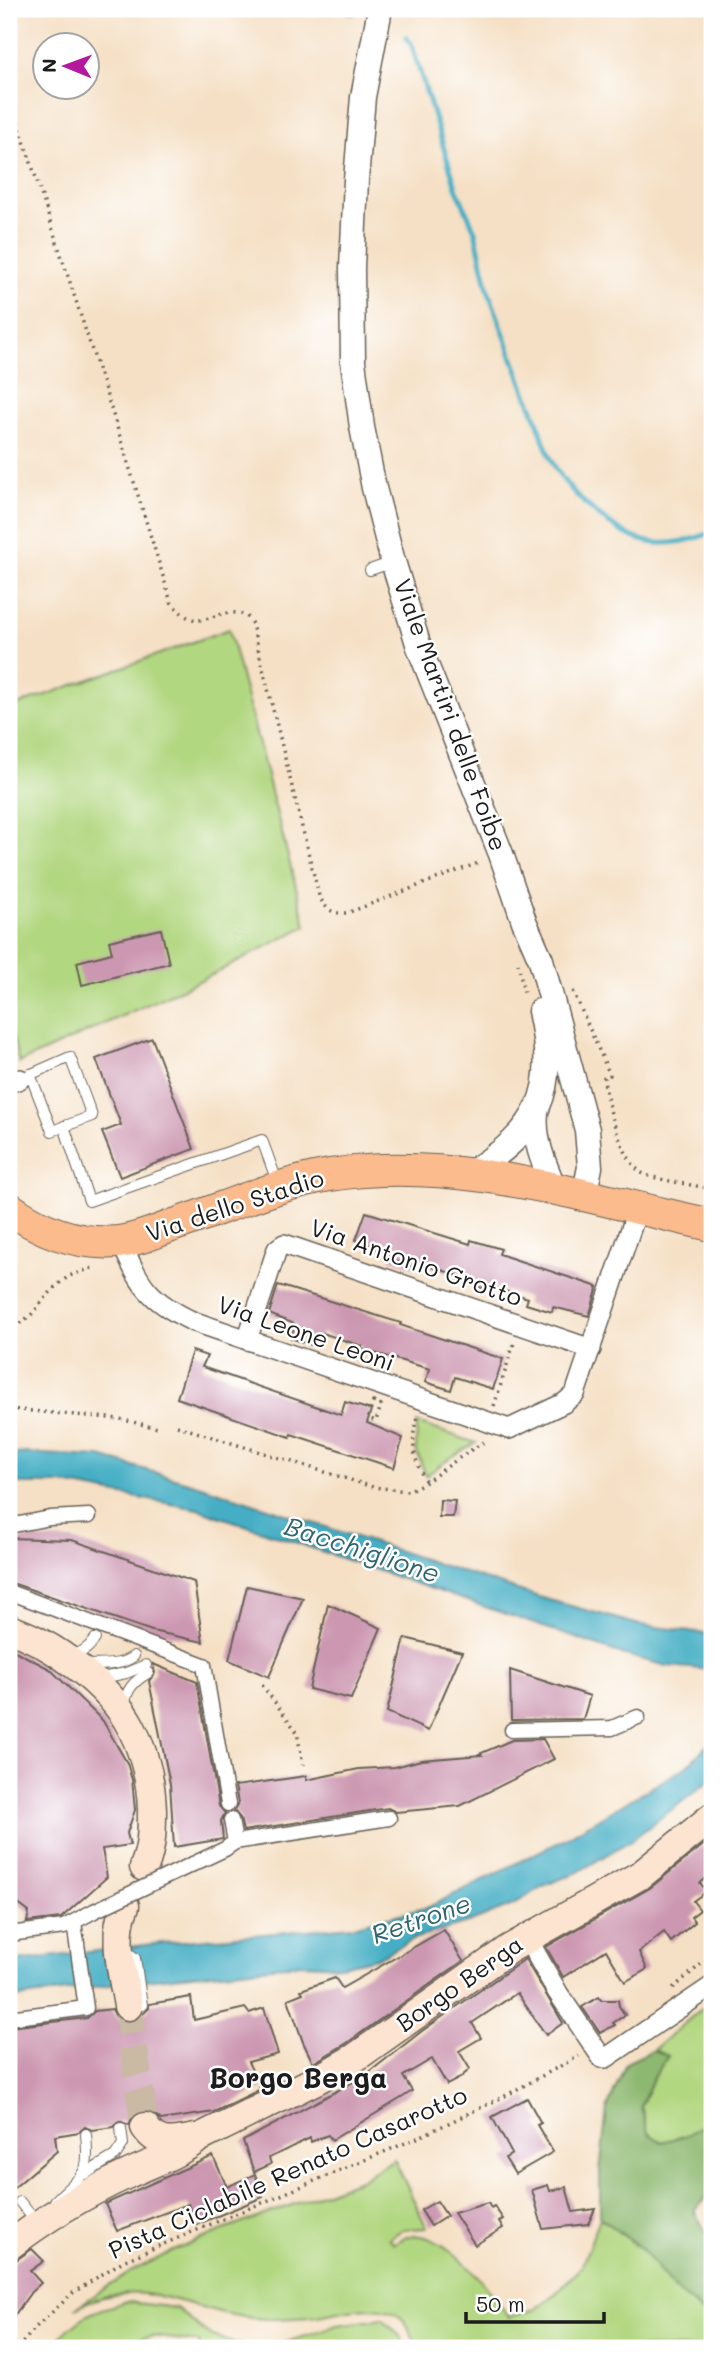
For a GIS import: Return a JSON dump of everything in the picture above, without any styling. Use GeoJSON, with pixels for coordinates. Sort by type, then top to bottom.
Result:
{"type":"FeatureCollection","features":[{"type":"Feature","properties":{"kind":"main road","name":"Via dello Stadio"},"geometry":{"type":"LineString","coordinates":[[9,1209],[52,1233],[124,1248],[148,1234],[279,1187],[330,1175],[415,1169],[470,1173],[712,1225]]}},
{"type":"Feature","properties":{"kind":"main road"},"geometry":{"type":"LineString","coordinates":[[9,1629],[24,1634],[74,1666],[125,1718],[146,1761],[152,1794],[152,1837],[144,1867]]}},
{"type":"Feature","properties":{"kind":"main road","name":"Borgo Berga"},"geometry":{"type":"LineString","coordinates":[[9,2246],[32,2216],[186,2148],[199,2137],[318,2079],[356,2056],[527,1938],[642,1874],[712,1817]]}},
{"type":"Feature","properties":{"kind":"main road"},"geometry":{"type":"LineString","coordinates":[[130,1908],[118,1942],[134,1999]]}},
{"type":"Feature","properties":{"kind":"main road"},"geometry":{"type":"LineString","coordinates":[[128,2173],[139,2160],[137,2126]]}},
{"type":"Feature","properties":{"kind":"main road","name":"Borgo Berga"},"geometry":{"type":"LineString","coordinates":[[137,2126],[164,2143],[199,2137]]}},
{"type":"Feature","properties":{"kind":"street","name":"Viale Martiri delle Foibe"},"geometry":{"type":"LineString","coordinates":[[380,9],[363,97],[352,268],[353,362],[362,427],[374,488],[419,647],[541,960],[587,1130],[590,1167],[569,1194],[536,1141],[536,1111]]}},
{"type":"Feature","properties":{"kind":"street","name":"Viale Martiri delle Foibe"},"geometry":{"type":"LineString","coordinates":[[470,1173],[490,1160],[530,1124],[548,1071],[547,1042],[524,921]]}},
{"type":"Feature","properties":{"kind":"street"},"geometry":{"type":"LineString","coordinates":[[509,1429],[564,1403],[575,1394],[638,1208]]}},
{"type":"Feature","properties":{"kind":"street","name":"Via Antonio Grotto"},"geometry":{"type":"LineString","coordinates":[[247,1340],[277,1249],[285,1244],[591,1349]]}},
{"type":"Feature","properties":{"kind":"street","name":"Via Leone Leoni"},"geometry":{"type":"LineString","coordinates":[[124,1248],[138,1279],[164,1307],[192,1321],[509,1429]]}},
{"type":"Feature","properties":{"kind":"street"},"geometry":{"type":"LineString","coordinates":[[9,1526],[50,1518],[89,1516]]}},
{"type":"Feature","properties":{"kind":"street"},"geometry":{"type":"LineString","coordinates":[[9,1592],[204,1665],[228,1804]]}},
{"type":"Feature","properties":{"kind":"street"},"geometry":{"type":"LineString","coordinates":[[512,1730],[612,1728],[638,1717]]}},
{"type":"Feature","properties":{"kind":"street"},"geometry":{"type":"LineString","coordinates":[[9,1934],[64,1927],[225,1849],[234,1842],[389,1818]]}},
{"type":"Feature","properties":{"kind":"street"},"geometry":{"type":"LineString","coordinates":[[231,1820],[234,1842]]}},
{"type":"Feature","properties":{"kind":"street"},"geometry":{"type":"LineString","coordinates":[[9,2018],[86,2008],[74,1922]]}},
{"type":"Feature","properties":{"kind":"street"},"geometry":{"type":"LineString","coordinates":[[527,1938],[558,1993],[606,2058],[712,1986]]}},
{"type":"Feature","properties":{"kind":"lane"},"geometry":{"type":"LineString","coordinates":[[370,570],[394,562]]}},
{"type":"Feature","properties":{"kind":"lane"},"geometry":{"type":"LineString","coordinates":[[70,1057],[92,1116],[52,1131],[20,1079],[70,1057]]}},
{"type":"Feature","properties":{"kind":"lane"},"geometry":{"type":"LineString","coordinates":[[64,1126],[89,1201],[262,1140],[279,1187]]}},
{"type":"Feature","properties":{"kind":"lane"},"geometry":{"type":"LineString","coordinates":[[74,1666],[78,1654],[89,1648],[95,1639]]}},
{"type":"Feature","properties":{"kind":"lane"},"geometry":{"type":"LineString","coordinates":[[74,1666],[125,1663],[134,1656]]}},
{"type":"Feature","properties":{"kind":"lane"},"geometry":{"type":"LineString","coordinates":[[74,1666],[126,1673],[147,1669],[129,1690],[125,1702],[125,1718]]}},
{"type":"Feature","properties":{"kind":"lane"},"geometry":{"type":"LineString","coordinates":[[32,2216],[42,2213],[85,2174],[115,2156],[137,2126]]}},
{"type":"Feature","properties":{"kind":"lane"},"geometry":{"type":"LineString","coordinates":[[85,2174],[89,2157],[86,2134]]}},
{"type":"Feature","properties":{"kind":"path"},"geometry":{"type":"LineString","coordinates":[[9,95],[171,602],[189,619],[198,621],[231,612],[247,616],[252,624],[316,886],[326,909],[337,914],[347,913],[484,860]]}},
{"type":"Feature","properties":{"kind":"path"},"geometry":{"type":"LineString","coordinates":[[516,955],[526,1001]]}},
{"type":"Feature","properties":{"kind":"path"},"geometry":{"type":"LineString","coordinates":[[610,1075],[604,1077],[605,1090],[624,1150],[642,1173],[712,1189]]}},
{"type":"Feature","properties":{"kind":"path"},"geometry":{"type":"LineString","coordinates":[[9,1332],[31,1315],[55,1287],[69,1276],[124,1248]]}},
{"type":"Feature","properties":{"kind":"path"},"geometry":{"type":"LineString","coordinates":[[489,1422],[520,1325]]}},
{"type":"Feature","properties":{"kind":"path"},"geometry":{"type":"LineString","coordinates":[[422,1399],[413,1433],[413,1444],[415,1457],[426,1482]]}},
{"type":"Feature","properties":{"kind":"path"},"geometry":{"type":"LineString","coordinates":[[373,1402],[381,1405],[376,1421],[368,1419],[373,1402]]}},
{"type":"Feature","properties":{"kind":"path"},"geometry":{"type":"LineString","coordinates":[[9,1409],[120,1419],[158,1429]]}},
{"type":"Feature","properties":{"kind":"path"},"geometry":{"type":"LineString","coordinates":[[177,1426],[373,1487],[408,1491],[426,1482],[466,1452],[509,1429]]}},
{"type":"Feature","properties":{"kind":"path"},"geometry":{"type":"LineString","coordinates":[[262,1685],[297,1732],[303,1765]]}},
{"type":"Feature","properties":{"kind":"path","name":"Pista Ciclabile Renato Casarotto"},"geometry":{"type":"LineString","coordinates":[[18,2348],[36,2327],[74,2292],[124,2261],[415,2139],[503,2098],[588,2052]]}},
{"type":"Feature","properties":{"kind":"green space"},"geometry":{"type":"Polygon","coordinates":[[[229,629],[306,926],[212,975],[19,1063],[9,1024],[9,708],[229,629]]]}},
{"type":"Feature","properties":{"kind":"green space"},"geometry":{"type":"Polygon","coordinates":[[[417,1423],[476,1443],[426,1476],[416,1450],[417,1423]]]}},
{"type":"Feature","properties":{"kind":"green space"},"geometry":{"type":"Polygon","coordinates":[[[712,2000],[712,2120],[687,2135],[662,2142],[648,2133],[641,2106],[654,2076],[668,2056],[653,2050],[712,2000]]]}},
{"type":"Feature","properties":{"kind":"green space"},"geometry":{"type":"Polygon","coordinates":[[[653,2050],[668,2056],[654,2076],[641,2106],[648,2133],[662,2142],[687,2135],[712,2120],[712,2197],[707,2196],[694,2211],[712,2243],[712,2321],[671,2285],[642,2249],[600,2218],[600,2171],[607,2109],[626,2063],[653,2050]]]}},
{"type":"Feature","properties":{"kind":"green space"},"geometry":{"type":"Polygon","coordinates":[[[394,2159],[427,2228],[404,2229],[389,2238],[394,2243],[409,2236],[420,2236],[445,2247],[470,2269],[509,2317],[535,2309],[556,2293],[581,2267],[600,2218],[642,2249],[671,2285],[712,2322],[712,2348],[417,2348],[408,2326],[396,2313],[370,2308],[310,2317],[267,2319],[217,2312],[171,2299],[125,2294],[100,2298],[75,2308],[132,2271],[167,2254],[362,2179],[394,2159]]]}},
{"type":"Feature","properties":{"kind":"green space"},"geometry":{"type":"Polygon","coordinates":[[[128,2302],[176,2308],[213,2336],[255,2348],[199,2348],[200,2342],[151,2336],[97,2348],[49,2348],[67,2330],[92,2313],[128,2302]]]}},
{"type":"Feature","properties":{"kind":"green space"},"geometry":{"type":"Polygon","coordinates":[[[383,2319],[402,2338],[404,2348],[270,2348],[337,2325],[383,2319]]]}},
{"type":"Feature","properties":{"kind":"water","name":"Bacchiglione"},"geometry":{"type":"Polygon","coordinates":[[[25,1453],[101,1457],[192,1483],[542,1598],[640,1625],[712,1634],[712,1670],[667,1666],[625,1655],[198,1509],[64,1484],[9,1484],[9,1455],[25,1453]]]}},
{"type":"Feature","properties":{"kind":"water","name":"Retrone"},"geometry":{"type":"Polygon","coordinates":[[[712,1740],[712,1779],[633,1839],[578,1872],[543,1886],[513,1905],[471,1922],[416,1938],[377,1958],[341,1966],[302,1964],[154,1979],[9,1999],[9,1962],[161,1943],[352,1926],[429,1907],[562,1840],[686,1767],[712,1740]]]}},
{"type":"Feature","properties":{"kind":"building"},"geometry":{"type":"Polygon","coordinates":[[[161,929],[169,963],[82,985],[77,962],[112,953],[109,941],[161,929]]]}},
{"type":"Feature","properties":{"kind":"building"},"geometry":{"type":"Polygon","coordinates":[[[152,1038],[194,1149],[120,1177],[102,1132],[121,1125],[96,1059],[152,1038]]]}},
{"type":"Feature","properties":{"kind":"building"},"geometry":{"type":"Polygon","coordinates":[[[366,1212],[470,1244],[471,1240],[501,1249],[499,1254],[598,1287],[589,1316],[553,1307],[552,1312],[526,1304],[528,1298],[489,1286],[488,1290],[458,1280],[460,1276],[417,1262],[415,1267],[390,1259],[392,1254],[356,1240],[366,1212]]]}},
{"type":"Feature","properties":{"kind":"building"},"geometry":{"type":"Polygon","coordinates":[[[278,1285],[401,1323],[400,1325],[503,1359],[493,1389],[455,1377],[451,1390],[425,1382],[430,1369],[361,1349],[362,1346],[322,1333],[317,1347],[291,1338],[295,1324],[269,1314],[278,1285]]]}},
{"type":"Feature","properties":{"kind":"building"},"geometry":{"type":"Polygon","coordinates":[[[192,1351],[207,1356],[202,1367],[341,1415],[345,1402],[371,1410],[367,1423],[403,1438],[394,1468],[291,1434],[290,1437],[177,1398],[192,1351]]]}},
{"type":"Feature","properties":{"kind":"building"},"geometry":{"type":"Polygon","coordinates":[[[440,1500],[455,1501],[453,1517],[439,1517],[440,1500]]]}},
{"type":"Feature","properties":{"kind":"building"},"geometry":{"type":"Polygon","coordinates":[[[9,1538],[72,1540],[194,1582],[203,1642],[152,1631],[9,1582],[9,1538]]]}},
{"type":"Feature","properties":{"kind":"building"},"geometry":{"type":"Polygon","coordinates":[[[247,1586],[303,1598],[269,1677],[229,1660],[247,1586]]]}},
{"type":"Feature","properties":{"kind":"building"},"geometry":{"type":"Polygon","coordinates":[[[328,1604],[381,1628],[351,1699],[309,1689],[328,1604]]]}},
{"type":"Feature","properties":{"kind":"building"},"geometry":{"type":"Polygon","coordinates":[[[405,1638],[462,1652],[428,1731],[387,1712],[405,1638]]]}},
{"type":"Feature","properties":{"kind":"building"},"geometry":{"type":"Polygon","coordinates":[[[9,1648],[50,1669],[103,1721],[127,1763],[132,1780],[135,1810],[127,1833],[130,1845],[102,1849],[107,1877],[61,1918],[27,1922],[29,1912],[9,1897],[9,1648]]]}},
{"type":"Feature","properties":{"kind":"building"},"geometry":{"type":"Polygon","coordinates":[[[153,1664],[197,1682],[219,1806],[225,1813],[221,1821],[223,1839],[174,1847],[170,1784],[149,1681],[155,1673],[153,1664]]]}},
{"type":"Feature","properties":{"kind":"building"},"geometry":{"type":"Polygon","coordinates":[[[510,1670],[590,1696],[583,1719],[511,1720],[510,1670]]]}},
{"type":"Feature","properties":{"kind":"building"},"geometry":{"type":"Polygon","coordinates":[[[543,1739],[554,1759],[460,1806],[396,1812],[388,1808],[243,1831],[240,1818],[234,1811],[238,1803],[235,1786],[306,1776],[306,1780],[359,1769],[395,1767],[421,1760],[481,1755],[479,1754],[512,1740],[543,1739]]]}},
{"type":"Feature","properties":{"kind":"building"},"geometry":{"type":"Polygon","coordinates":[[[712,1838],[712,1873],[700,1883],[707,1891],[693,1901],[700,1910],[691,1917],[695,1922],[671,1942],[664,1932],[639,1952],[647,1969],[625,1982],[606,1950],[563,1977],[546,1947],[650,1888],[712,1838]]]}},
{"type":"Feature","properties":{"kind":"building"},"geometry":{"type":"Polygon","coordinates":[[[444,1930],[463,1961],[347,2043],[313,2063],[288,1999],[303,1993],[301,1990],[335,1978],[342,1988],[444,1930]]]}},
{"type":"Feature","properties":{"kind":"building"},"geometry":{"type":"Polygon","coordinates":[[[525,1959],[563,2023],[546,2035],[517,1993],[472,2023],[481,2038],[459,2051],[470,2069],[460,2078],[447,2085],[432,2059],[403,2076],[412,2091],[403,2097],[332,2140],[328,2135],[311,2142],[310,2138],[269,2158],[271,2164],[254,2172],[243,2141],[363,2077],[422,2031],[525,1959]]]}},
{"type":"Feature","properties":{"kind":"building"},"geometry":{"type":"Polygon","coordinates":[[[191,1997],[194,2020],[245,2008],[249,2013],[264,2008],[278,2054],[248,2062],[261,2089],[214,2112],[161,2120],[152,2112],[142,2111],[134,2114],[129,2125],[119,2121],[114,2127],[92,2130],[85,2127],[79,2132],[55,2136],[57,2151],[9,2192],[9,2027],[87,2018],[95,2011],[112,2009],[116,2017],[130,2022],[139,2018],[149,2008],[149,2004],[191,1997]]]}},
{"type":"Feature","properties":{"kind":"building"},"geometry":{"type":"Polygon","coordinates":[[[599,1997],[601,2000],[618,2000],[625,2015],[613,2023],[615,2025],[600,2033],[582,2007],[599,1997]]]}},
{"type":"Feature","properties":{"kind":"building"},"geometry":{"type":"Polygon","coordinates":[[[527,2098],[541,2123],[537,2125],[553,2152],[515,2174],[505,2158],[512,2154],[492,2117],[527,2098]]]}},
{"type":"Feature","properties":{"kind":"building"},"geometry":{"type":"Polygon","coordinates":[[[213,2156],[227,2187],[255,2174],[263,2197],[196,2225],[188,2204],[117,2231],[105,2204],[213,2156]]]}},
{"type":"Feature","properties":{"kind":"building"},"geometry":{"type":"Polygon","coordinates":[[[548,2185],[550,2191],[566,2187],[573,2212],[595,2209],[588,2224],[543,2229],[532,2190],[548,2185]]]}},
{"type":"Feature","properties":{"kind":"building"},"geometry":{"type":"Polygon","coordinates":[[[437,2201],[447,2216],[431,2226],[421,2210],[437,2201]]]}},
{"type":"Feature","properties":{"kind":"building"},"geometry":{"type":"Polygon","coordinates":[[[488,2203],[491,2208],[494,2206],[503,2219],[499,2221],[503,2228],[475,2245],[454,2213],[488,2203]]]}},
{"type":"Feature","properties":{"kind":"building"},"geometry":{"type":"Polygon","coordinates":[[[32,2249],[44,2261],[30,2271],[41,2283],[31,2292],[9,2323],[9,2265],[32,2249]]]}},
{"type":"Feature","properties":{"kind":"waterway"},"geometry":{"type":"LineString","coordinates":[[344,9],[353,13]]}},
{"type":"Feature","properties":{"kind":"waterway"},"geometry":{"type":"LineString","coordinates":[[406,37],[411,43],[456,187],[475,231],[488,290],[556,469],[584,503],[610,524],[637,539],[673,543],[712,532]]}},
{"type":"Feature","properties":{"kind":"tunnel"},"geometry":{"type":"LineString","coordinates":[[128,2006],[144,2122]]}},
{"type":"Feature","properties":{"kind":"district","name":"Borgo Berga"},"geometry":{"type":"Point","coordinates":[298,2078]}}]}
